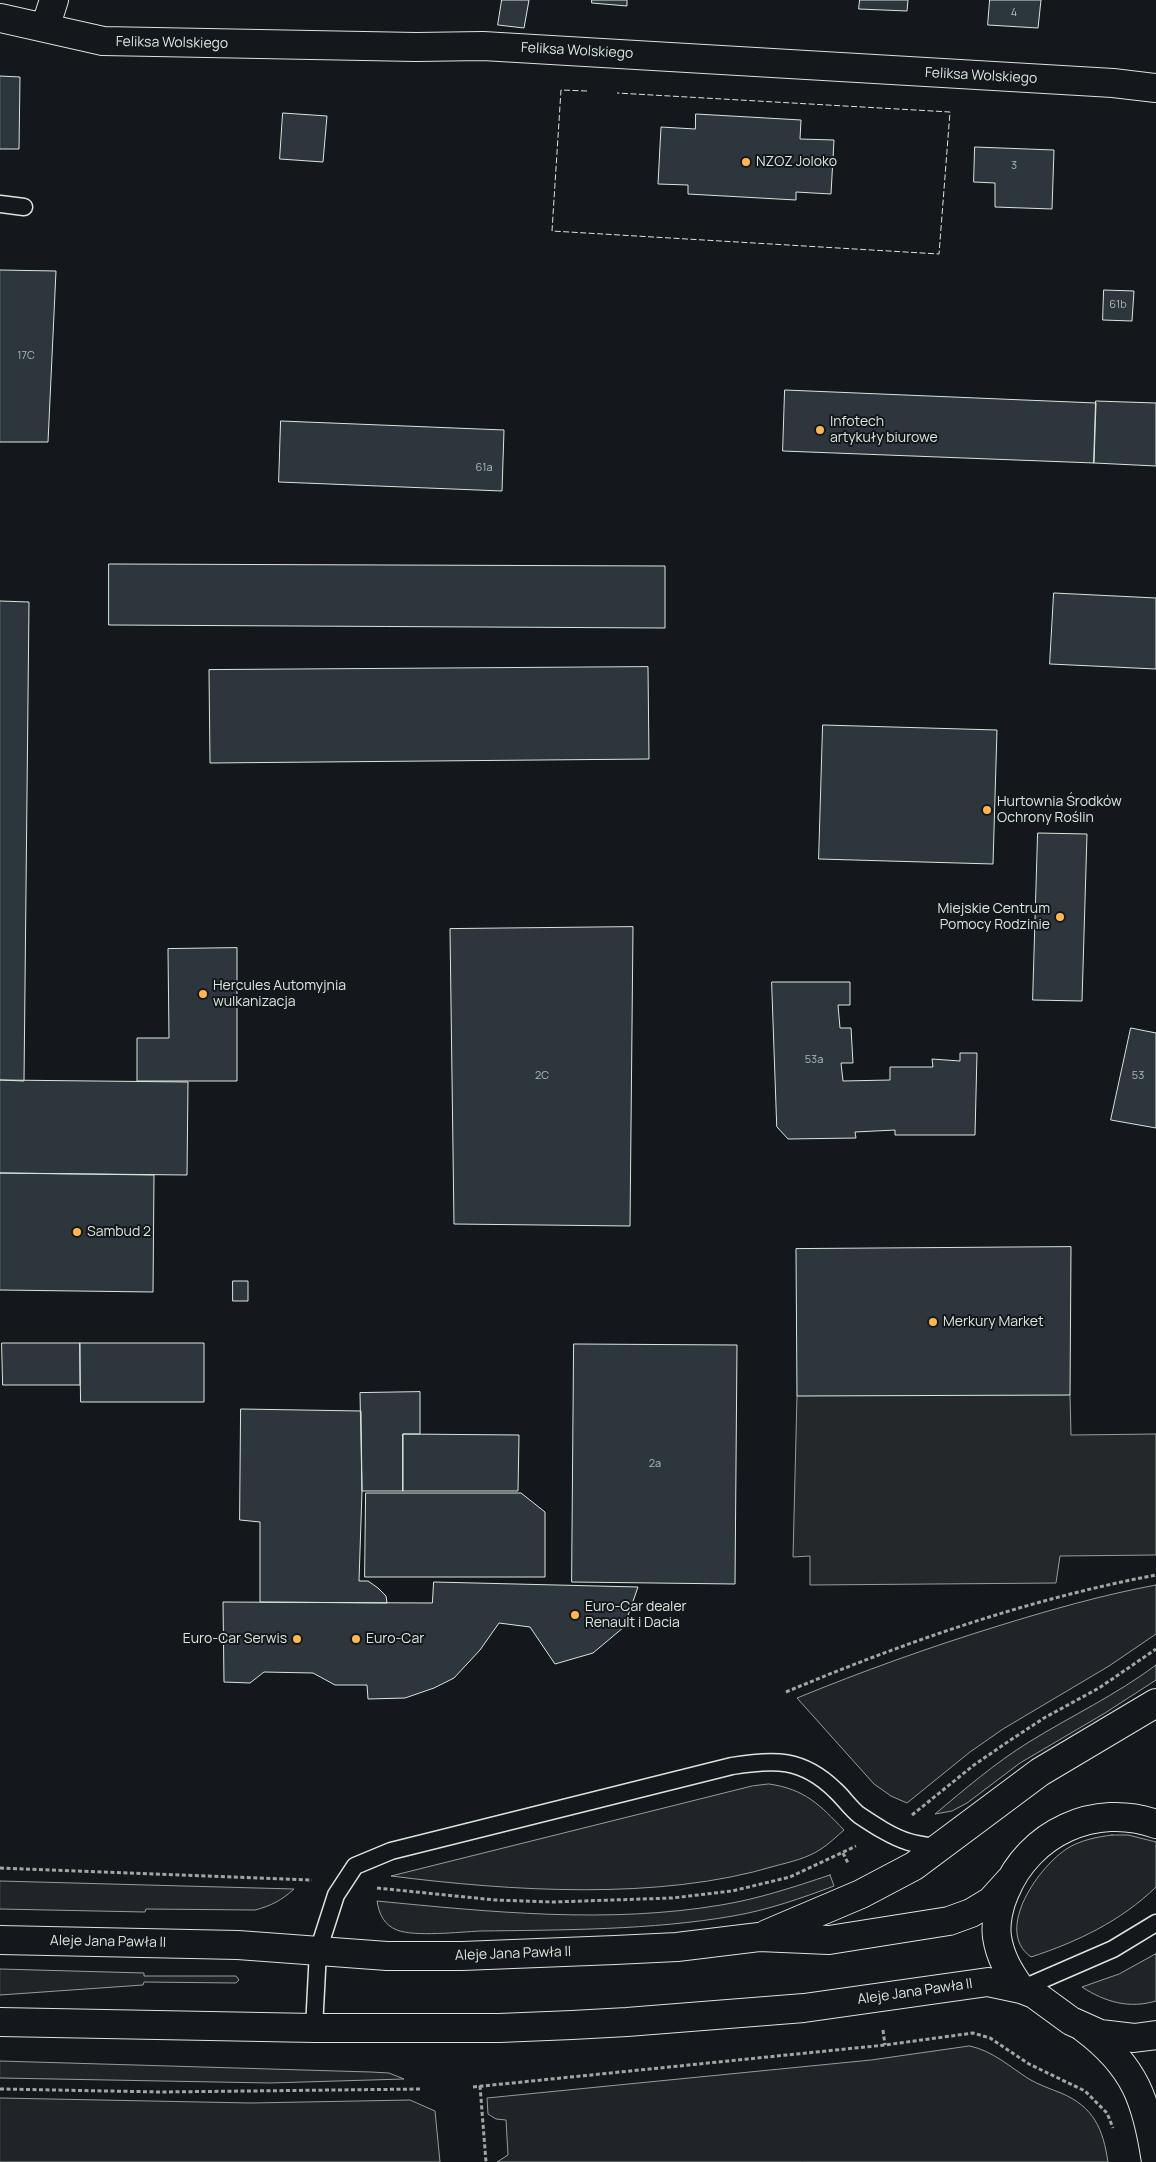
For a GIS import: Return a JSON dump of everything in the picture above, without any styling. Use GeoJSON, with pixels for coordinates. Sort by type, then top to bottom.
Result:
{"type":"FeatureCollection","features":[{"type":"Feature","properties":{"kind":"main road"},"geometry":{"type":"LineString","coordinates":[[45,28],[54,0]]}},
{"type":"Feature","properties":{"kind":"main road","name":"Feliksa Wolskiego"},"geometry":{"type":"LineString","coordinates":[[0,18],[103,41],[416,47],[483,46],[1113,83],[1156,88]]}},
{"type":"Feature","properties":{"kind":"main road"},"geometry":{"type":"LineString","coordinates":[[759,1937],[861,1894],[914,1866],[1040,1772],[1156,1703]]}},
{"type":"Feature","properties":{"kind":"main road"},"geometry":{"type":"LineString","coordinates":[[1149,1818],[1098,1817],[1062,1829],[1046,1838],[1019,1864],[1010,1880],[1000,1907],[997,1935],[1000,1954],[1008,1971],[1021,1988],[1034,1994],[1071,2021],[1100,2034],[1117,2037],[1134,2038],[1156,2035]]}},
{"type":"Feature","properties":{"kind":"main road","name":"Aleje Jana Pawła II"},"geometry":{"type":"LineString","coordinates":[[0,1940],[238,1945],[387,1956],[511,1955],[677,1947],[759,1937],[828,1940],[949,1921],[971,1913],[991,1901],[1010,1880]]}},
{"type":"Feature","properties":{"kind":"main road","name":"Aleje Jana Pawła II"},"geometry":{"type":"LineString","coordinates":[[0,2022],[314,2028],[499,2028],[627,2022],[804,2008],[988,1982],[1021,1988]]}},
{"type":"Feature","properties":{"kind":"main road"},"geometry":{"type":"LineString","coordinates":[[1084,2028],[1115,2055],[1138,2089],[1151,2129],[1156,2162]]}},
{"type":"Feature","properties":{"kind":"lane"},"geometry":{"type":"LineString","coordinates":[[0,204],[24,207]]}},
{"type":"Feature","properties":{"kind":"lane"},"geometry":{"type":"LineString","coordinates":[[314,2028],[318,1951],[336,1895],[355,1866],[391,1851],[732,1766],[764,1761],[784,1762],[810,1770],[834,1789],[857,1814],[909,1842],[940,1848]]}},
{"type":"Feature","properties":{"kind":"lane"},"geometry":{"type":"LineString","coordinates":[[1021,1988],[1114,1949],[1156,1922]]}},
{"type":"Feature","properties":{"kind":"path"},"geometry":{"type":"LineString","coordinates":[[786,1692],[839,1669],[1006,1613],[1062,1596],[1156,1575]]}},
{"type":"Feature","properties":{"kind":"path"},"geometry":{"type":"LineString","coordinates":[[0,1868],[304,1880],[495,1900],[554,1902],[672,1898],[732,1891],[790,1877],[816,1866],[884,1830],[925,1806],[974,1765],[1015,1737],[1099,1688],[1156,1649]]}},
{"type":"Feature","properties":{"kind":"path"},"geometry":{"type":"LineString","coordinates":[[473,2087],[886,2046],[973,2034],[990,2038],[1029,2064],[1085,2091],[1106,2113],[1115,2134]]}},
{"type":"Feature","properties":{"kind":"path"},"geometry":{"type":"LineString","coordinates":[[480,2086],[486,2162]]}},
{"type":"Feature","properties":{"kind":"path"},"geometry":{"type":"LineString","coordinates":[[0,2090],[172,2092],[421,2089]]}},
{"type":"Feature","properties":{"kind":"shaded area"},"geometry":{"type":"Polygon","coordinates":[[[1070,1395],[1071,1435],[1156,1434],[1156,1555],[1060,1556],[1056,1583],[810,1585],[810,1556],[793,1557],[797,1396],[1070,1395]]]}},
{"type":"Feature","properties":{"kind":"shaded area"},"geometry":{"type":"Polygon","coordinates":[[[1156,1585],[1156,1634],[1109,1666],[1003,1729],[970,1752],[907,1803],[891,1796],[874,1784],[797,1698],[947,1642],[1076,1603],[1156,1585]]]}},
{"type":"Feature","properties":{"kind":"shaded area"},"geometry":{"type":"Polygon","coordinates":[[[1156,1665],[1156,1680],[1105,1713],[1020,1763],[967,1803],[952,1811],[935,1814],[980,1776],[1016,1750],[1125,1686],[1156,1665]]]}},
{"type":"Feature","properties":{"kind":"shaded area"},"geometry":{"type":"Polygon","coordinates":[[[769,1784],[782,1786],[802,1794],[819,1806],[844,1830],[821,1849],[799,1859],[730,1877],[683,1884],[584,1890],[534,1889],[391,1876],[752,1786],[769,1784]]]}},
{"type":"Feature","properties":{"kind":"shaded area"},"geometry":{"type":"Polygon","coordinates":[[[1112,1835],[1128,1835],[1156,1842],[1156,1887],[1128,1910],[1098,1929],[1065,1945],[1031,1957],[1021,1945],[1017,1931],[1019,1915],[1034,1883],[1045,1868],[1068,1848],[1089,1839],[1112,1835]]]}},
{"type":"Feature","properties":{"kind":"shaded area"},"geometry":{"type":"Polygon","coordinates":[[[830,1875],[834,1886],[772,1907],[703,1921],[639,1927],[414,1933],[397,1930],[385,1922],[377,1901],[506,1912],[592,1915],[635,1914],[721,1905],[776,1892],[830,1875]]]}},
{"type":"Feature","properties":{"kind":"shaded area"},"geometry":{"type":"Polygon","coordinates":[[[0,1881],[294,1889],[276,1902],[255,1910],[146,1909],[145,1912],[0,1909],[0,1881]]]}},
{"type":"Feature","properties":{"kind":"shaded area"},"geometry":{"type":"Polygon","coordinates":[[[1156,1954],[1156,2001],[1136,2004],[1118,2003],[1099,1997],[1082,1987],[1119,1974],[1156,1954]]]}},
{"type":"Feature","properties":{"kind":"shaded area"},"geometry":{"type":"Polygon","coordinates":[[[0,1969],[144,1973],[144,1976],[236,1976],[239,1980],[236,1983],[144,1982],[143,1985],[0,1995],[0,1969]]]}},
{"type":"Feature","properties":{"kind":"shaded area"},"geometry":{"type":"Polygon","coordinates":[[[970,2046],[994,2055],[1029,2079],[1061,2093],[1082,2105],[1100,2129],[1108,2162],[497,2162],[508,2155],[506,2120],[496,2119],[488,2114],[487,2098],[871,2060],[970,2046]]]}},
{"type":"Feature","properties":{"kind":"shaded area"},"geometry":{"type":"Polygon","coordinates":[[[0,2061],[371,2072],[389,2073],[404,2079],[270,2083],[0,2078],[0,2061]]]}},
{"type":"Feature","properties":{"kind":"shaded area"},"geometry":{"type":"Polygon","coordinates":[[[0,2098],[251,2103],[410,2100],[435,2111],[440,2162],[0,2162],[0,2098]]]}},
{"type":"Feature","properties":{"kind":"building"},"geometry":{"type":"Polygon","coordinates":[[[502,0],[529,0],[524,28],[498,25],[502,0]]]}},
{"type":"Feature","properties":{"kind":"building"},"geometry":{"type":"Polygon","coordinates":[[[592,0],[627,0],[627,6],[592,3],[592,0]]]}},
{"type":"Feature","properties":{"kind":"building"},"geometry":{"type":"Polygon","coordinates":[[[860,0],[908,0],[907,11],[859,9],[860,0]]]}},
{"type":"Feature","properties":{"kind":"building"},"geometry":{"type":"Polygon","coordinates":[[[990,0],[1041,0],[1038,28],[988,25],[990,0]]]}},
{"type":"Feature","properties":{"kind":"building"},"geometry":{"type":"Polygon","coordinates":[[[0,76],[20,77],[19,149],[0,149],[0,76]]]}},
{"type":"Feature","properties":{"kind":"building"},"geometry":{"type":"Polygon","coordinates":[[[283,113],[327,116],[323,162],[280,159],[283,113]]]}},
{"type":"Feature","properties":{"kind":"building","name":"NZOZ Joloko"},"geometry":{"type":"Polygon","coordinates":[[[696,114],[801,120],[800,139],[834,140],[831,194],[796,192],[796,200],[688,194],[688,185],[658,184],[661,127],[695,129],[696,114]]]}},
{"type":"Feature","properties":{"kind":"building"},"geometry":{"type":"Polygon","coordinates":[[[975,147],[1054,150],[1052,209],[995,207],[995,183],[974,182],[975,147]]]}},
{"type":"Feature","properties":{"kind":"building"},"geometry":{"type":"Polygon","coordinates":[[[0,270],[56,271],[48,442],[0,442],[0,270]]]}},
{"type":"Feature","properties":{"kind":"building"},"geometry":{"type":"Polygon","coordinates":[[[1104,290],[1134,291],[1132,321],[1103,320],[1104,290]]]}},
{"type":"Feature","properties":{"kind":"building"},"geometry":{"type":"Polygon","coordinates":[[[785,390],[1096,403],[1094,463],[783,451],[785,390]]]}},
{"type":"Feature","properties":{"kind":"building"},"geometry":{"type":"Polygon","coordinates":[[[1096,401],[1156,403],[1156,466],[1094,463],[1096,401]]]}},
{"type":"Feature","properties":{"kind":"building"},"geometry":{"type":"Polygon","coordinates":[[[281,421],[504,430],[502,491],[279,482],[281,421]]]}},
{"type":"Feature","properties":{"kind":"building"},"geometry":{"type":"Polygon","coordinates":[[[109,564],[665,566],[665,628],[109,625],[109,564]]]}},
{"type":"Feature","properties":{"kind":"building"},"geometry":{"type":"Polygon","coordinates":[[[1054,593],[1156,598],[1156,669],[1050,664],[1054,593]]]}},
{"type":"Feature","properties":{"kind":"building"},"geometry":{"type":"Polygon","coordinates":[[[0,601],[29,602],[24,1081],[0,1080],[0,601]]]}},
{"type":"Feature","properties":{"kind":"building"},"geometry":{"type":"Polygon","coordinates":[[[648,667],[649,759],[210,763],[209,670],[648,667]]]}},
{"type":"Feature","properties":{"kind":"building"},"geometry":{"type":"Polygon","coordinates":[[[823,725],[997,730],[993,864],[819,859],[823,725]]]}},
{"type":"Feature","properties":{"kind":"building","name":"Miejskie Centrum Pomocy Rodzinie"},"geometry":{"type":"Polygon","coordinates":[[[1038,833],[1087,834],[1082,1001],[1033,1000],[1038,833]]]}},
{"type":"Feature","properties":{"kind":"building"},"geometry":{"type":"Polygon","coordinates":[[[633,927],[630,1226],[454,1224],[450,929],[633,927]]]}},
{"type":"Feature","properties":{"kind":"building","name":"Hercules Automyjnia wulkanizacja"},"geometry":{"type":"Polygon","coordinates":[[[237,948],[237,1081],[137,1081],[137,1038],[169,1038],[168,949],[237,948]]]}},
{"type":"Feature","properties":{"kind":"building"},"geometry":{"type":"Polygon","coordinates":[[[772,982],[850,982],[850,1005],[838,1005],[840,1028],[851,1028],[853,1063],[841,1063],[843,1081],[890,1080],[890,1067],[933,1067],[932,1059],[960,1061],[960,1053],[977,1053],[975,1135],[895,1135],[895,1130],[855,1132],[856,1138],[788,1139],[777,1127],[772,982]]]}},
{"type":"Feature","properties":{"kind":"building"},"geometry":{"type":"Polygon","coordinates":[[[1131,1028],[1156,1033],[1156,1128],[1111,1120],[1131,1028]]]}},
{"type":"Feature","properties":{"kind":"building"},"geometry":{"type":"Polygon","coordinates":[[[0,1080],[188,1082],[187,1175],[0,1173],[0,1080]]]}},
{"type":"Feature","properties":{"kind":"building","name":"Sambud 2"},"geometry":{"type":"Polygon","coordinates":[[[0,1173],[154,1175],[153,1292],[0,1290],[0,1173]]]}},
{"type":"Feature","properties":{"kind":"building","name":"Merkury Market"},"geometry":{"type":"Polygon","coordinates":[[[1071,1247],[1070,1395],[797,1396],[796,1249],[1071,1247]]]}},
{"type":"Feature","properties":{"kind":"building"},"geometry":{"type":"Polygon","coordinates":[[[233,1281],[248,1281],[248,1301],[233,1301],[233,1281]]]}},
{"type":"Feature","properties":{"kind":"building"},"geometry":{"type":"Polygon","coordinates":[[[2,1343],[80,1343],[80,1385],[3,1385],[2,1343]]]}},
{"type":"Feature","properties":{"kind":"building"},"geometry":{"type":"Polygon","coordinates":[[[80,1343],[204,1343],[204,1402],[81,1402],[80,1343]]]}},
{"type":"Feature","properties":{"kind":"building"},"geometry":{"type":"Polygon","coordinates":[[[574,1344],[737,1345],[735,1584],[572,1582],[574,1344]]]}},
{"type":"Feature","properties":{"kind":"building"},"geometry":{"type":"Polygon","coordinates":[[[420,1392],[420,1434],[403,1434],[403,1491],[362,1491],[360,1393],[420,1392]]]}},
{"type":"Feature","properties":{"kind":"building"},"geometry":{"type":"Polygon","coordinates":[[[241,1409],[361,1411],[362,1491],[359,1581],[368,1581],[378,1588],[386,1596],[387,1603],[260,1602],[260,1522],[240,1520],[241,1409]]]}},
{"type":"Feature","properties":{"kind":"building"},"geometry":{"type":"Polygon","coordinates":[[[403,1434],[519,1435],[518,1491],[403,1491],[403,1434]]]}},
{"type":"Feature","properties":{"kind":"building"},"geometry":{"type":"Polygon","coordinates":[[[366,1493],[521,1493],[545,1512],[545,1577],[365,1577],[366,1493]]]}},
{"type":"Feature","properties":{"kind":"building","name":"Euro-Car"},"geometry":{"type":"Polygon","coordinates":[[[434,1582],[638,1587],[624,1627],[593,1653],[555,1664],[530,1627],[499,1623],[480,1650],[454,1678],[434,1688],[405,1698],[368,1699],[367,1685],[335,1685],[313,1673],[264,1672],[250,1683],[224,1682],[223,1602],[432,1603],[434,1582]]]}},
{"type":"Feature","properties":{"kind":"fence"},"geometry":{"type":"LineString","coordinates":[[587,91],[561,90],[552,231],[939,254],[950,112],[617,93]]}},
{"type":"Feature","properties":{"kind":"place","name":"NZOZ Joloko"},"geometry":{"type":"Point","coordinates":[746,162]}},
{"type":"Feature","properties":{"kind":"place","name":"Infotech artykuły biurowe"},"geometry":{"type":"Point","coordinates":[820,430]}},
{"type":"Feature","properties":{"kind":"place","name":"Hurtownia Środków Ochrony Roślin"},"geometry":{"type":"Point","coordinates":[987,810]}},
{"type":"Feature","properties":{"kind":"place","name":"Miejskie Centrum Pomocy Rodzinie"},"geometry":{"type":"Point","coordinates":[1060,917]}},
{"type":"Feature","properties":{"kind":"place","name":"Hercules Automyjnia wulkanizacja"},"geometry":{"type":"Point","coordinates":[203,994]}},
{"type":"Feature","properties":{"kind":"place","name":"Sambud 2"},"geometry":{"type":"Point","coordinates":[77,1232]}},
{"type":"Feature","properties":{"kind":"place","name":"Merkury Market"},"geometry":{"type":"Point","coordinates":[933,1322]}},
{"type":"Feature","properties":{"kind":"place","name":"Euro-Car dealer Renault i Dacia"},"geometry":{"type":"Point","coordinates":[575,1615]}},
{"type":"Feature","properties":{"kind":"place","name":"Euro-Car Serwis"},"geometry":{"type":"Point","coordinates":[297,1639]}},
{"type":"Feature","properties":{"kind":"place","name":"Euro-Car"},"geometry":{"type":"Point","coordinates":[356,1639]}}]}
